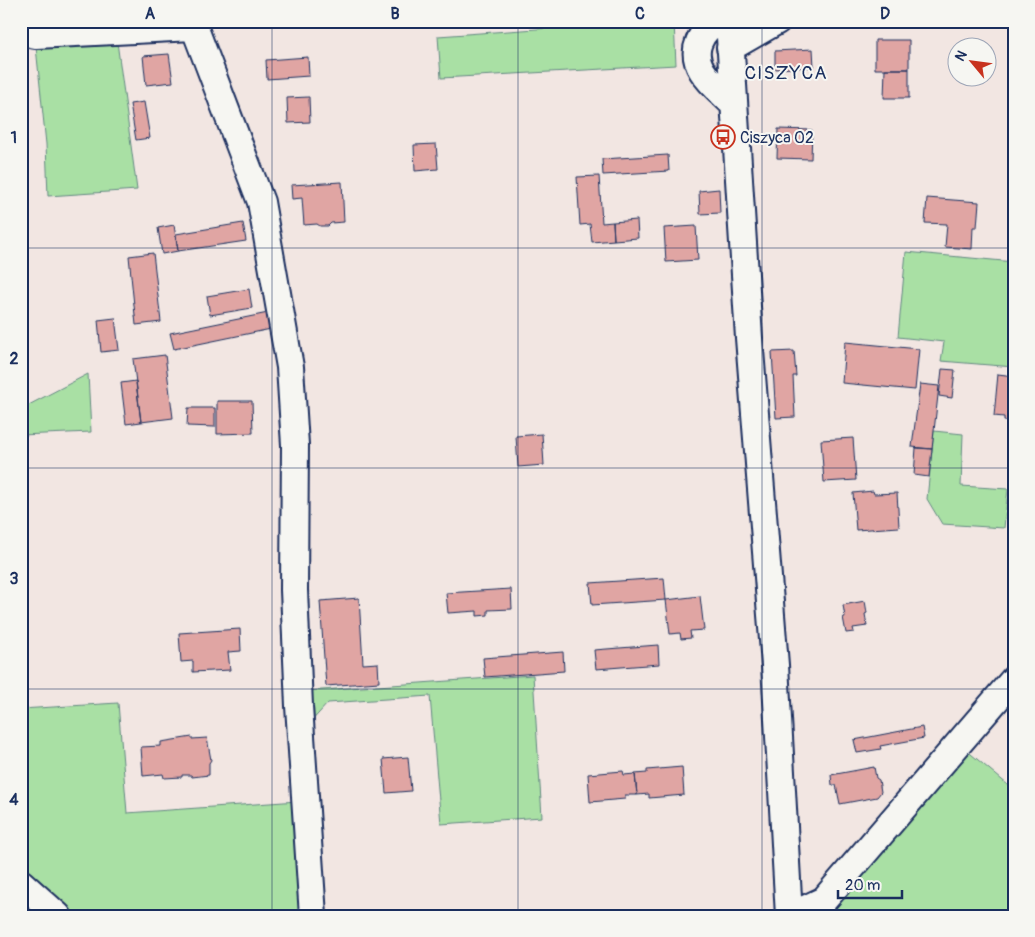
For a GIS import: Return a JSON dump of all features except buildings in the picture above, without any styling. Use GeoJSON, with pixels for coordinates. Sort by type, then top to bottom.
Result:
{"type":"FeatureCollection","features":[{"type":"Feature","properties":{"kind":"street"},"geometry":{"type":"LineString","coordinates":[[721,21],[710,26],[703,33],[697,47],[697,60],[702,71],[734,105]]}},
{"type":"Feature","properties":{"kind":"street"},"geometry":{"type":"LineString","coordinates":[[729,21],[749,338],[775,665],[790,916],[824,900],[1014,679]]}},
{"type":"Feature","properties":{"kind":"street"},"geometry":{"type":"LineString","coordinates":[[730,48],[777,21]]}},
{"type":"Feature","properties":{"kind":"street"},"geometry":{"type":"LineString","coordinates":[[21,32],[36,35],[193,24],[261,202],[290,367],[295,445],[295,629],[314,916]]}},
{"type":"Feature","properties":{"kind":"street"},"geometry":{"type":"LineString","coordinates":[[21,883],[58,916]]}},
{"type":"Feature","properties":{"kind":"green space"},"geometry":{"type":"Polygon","coordinates":[[[649,21],[674,21],[676,65],[441,78],[438,36],[649,21]]]}},
{"type":"Feature","properties":{"kind":"green space"},"geometry":{"type":"Polygon","coordinates":[[[117,42],[137,190],[48,196],[46,144],[36,47],[117,42]]]}},
{"type":"Feature","properties":{"kind":"green space"},"geometry":{"type":"Polygon","coordinates":[[[906,252],[1014,262],[1014,367],[941,361],[944,342],[898,337],[906,252]]]}},
{"type":"Feature","properties":{"kind":"green space"},"geometry":{"type":"Polygon","coordinates":[[[88,374],[91,432],[21,435],[21,409],[88,374]]]}},
{"type":"Feature","properties":{"kind":"green space"},"geometry":{"type":"Polygon","coordinates":[[[934,431],[963,434],[961,486],[1008,489],[1004,528],[942,524],[927,499],[934,431]]]}},
{"type":"Feature","properties":{"kind":"green space"},"geometry":{"type":"Polygon","coordinates":[[[533,675],[542,817],[441,824],[430,696],[328,703],[309,724],[307,691],[533,675]]]}},
{"type":"Feature","properties":{"kind":"green space"},"geometry":{"type":"Polygon","coordinates":[[[118,703],[127,813],[298,801],[305,916],[75,916],[21,867],[21,709],[118,703]]]}},
{"type":"Feature","properties":{"kind":"green space"},"geometry":{"type":"Polygon","coordinates":[[[965,749],[1014,790],[1014,916],[822,916],[965,749]]]}},
{"type":"Feature","properties":{"kind":"place","name":"Ciszyca 02"},"geometry":{"type":"Point","coordinates":[723,137]}},
{"type":"Feature","properties":{"kind":"district","name":"CISZYCA"},"geometry":{"type":"Point","coordinates":[786,72]}}]}
